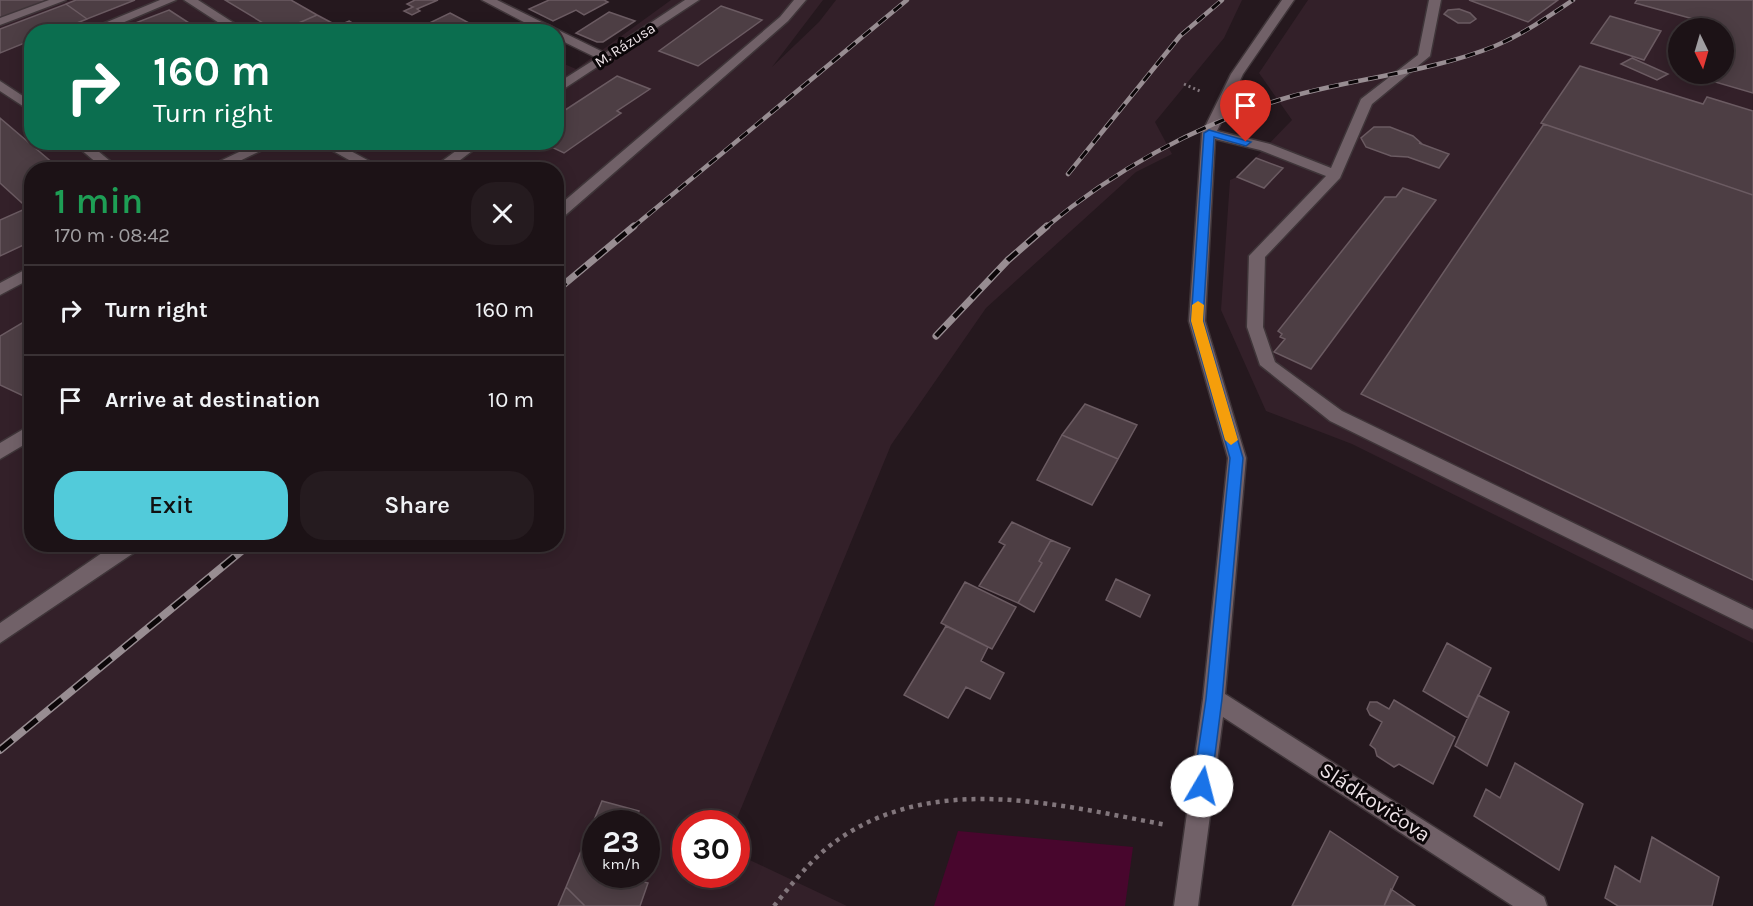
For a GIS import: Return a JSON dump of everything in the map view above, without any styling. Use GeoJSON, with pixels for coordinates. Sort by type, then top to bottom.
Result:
{"type":"FeatureCollection","features":[{"type":"Feature","properties":{"kind":"street"},"geometry":{"type":"LineString","coordinates":[[0,22],[60,0]]}},
{"type":"Feature","properties":{"kind":"street"},"geometry":{"type":"LineString","coordinates":[[109,24],[170,0]]}},
{"type":"Feature","properties":{"kind":"street"},"geometry":{"type":"LineString","coordinates":[[190,0],[229,24]]}},
{"type":"Feature","properties":{"kind":"street"},"geometry":{"type":"LineString","coordinates":[[488,0],[538,24]]}},
{"type":"Feature","properties":{"kind":"street","name":"M. Rázusa"},"geometry":{"type":"LineString","coordinates":[[564,85],[693,0]]}},
{"type":"Feature","properties":{"kind":"street"},"geometry":{"type":"LineString","coordinates":[[564,209],[784,20],[800,0]]}},
{"type":"Feature","properties":{"kind":"street"},"geometry":{"type":"LineString","coordinates":[[1186,906],[1214,699],[1237,458],[1197,321],[1209,133],[1237,74],[1288,0]]}},
{"type":"Feature","properties":{"kind":"street"},"geometry":{"type":"LineString","coordinates":[[1435,0],[1424,56],[1366,102],[1335,175],[1257,256],[1255,327],[1268,365],[1336,416],[1753,621]]}},
{"type":"Feature","properties":{"kind":"street"},"geometry":{"type":"LineString","coordinates":[[564,37],[606,58]]}},
{"type":"Feature","properties":{"kind":"street"},"geometry":{"type":"LineString","coordinates":[[0,85],[24,102]]}},
{"type":"Feature","properties":{"kind":"street"},"geometry":{"type":"LineString","coordinates":[[1209,133],[1265,147],[1335,175]]}},
{"type":"Feature","properties":{"kind":"street"},"geometry":{"type":"LineString","coordinates":[[88,150],[104,162]]}},
{"type":"Feature","properties":{"kind":"street"},"geometry":{"type":"LineString","coordinates":[[227,162],[254,150]]}},
{"type":"Feature","properties":{"kind":"street"},"geometry":{"type":"LineString","coordinates":[[339,150],[363,162]]}},
{"type":"Feature","properties":{"kind":"street"},"geometry":{"type":"LineString","coordinates":[[449,162],[466,150]]}},
{"type":"Feature","properties":{"kind":"street"},"geometry":{"type":"LineString","coordinates":[[0,290],[24,276]]}},
{"type":"Feature","properties":{"kind":"street"},"geometry":{"type":"LineString","coordinates":[[0,452],[8,439],[24,434]]}},
{"type":"Feature","properties":{"kind":"street"},"geometry":{"type":"LineString","coordinates":[[0,634],[119,552]]}},
{"type":"Feature","properties":{"kind":"street","name":"Sládkovičova"},"geometry":{"type":"LineString","coordinates":[[1214,699],[1535,906]]}},
{"type":"Feature","properties":{"kind":"path"},"geometry":{"type":"LineString","coordinates":[[774,906],[796,878],[856,828],[923,807],[974,798],[1044,804],[1196,830]]}},
{"type":"Feature","properties":{"kind":"shaded area"},"geometry":{"type":"Polygon","coordinates":[[[70,0],[292,0],[336,24],[24,24],[24,150],[564,150],[564,64],[576,69],[671,0],[823,0],[772,67],[819,22],[836,0],[1242,0],[1224,38],[1155,122],[1172,154],[1136,172],[986,308],[891,445],[740,810],[672,810],[672,888],[750,888],[750,860],[847,906],[0,906],[0,25],[70,0]]]}},
{"type":"Feature","properties":{"kind":"shaded area"},"geometry":{"type":"Polygon","coordinates":[[[1308,0],[1753,0],[1753,643],[1352,444],[1266,411],[1221,310],[1230,180],[1237,177],[1292,120],[1259,73],[1308,0]]]}},
{"type":"Feature","properties":{"kind":"shaded area"},"geometry":{"type":"Polygon","coordinates":[[[958,831],[1133,847],[1125,906],[934,906],[958,831]]]}},
{"type":"Feature","properties":{"kind":"building"},"geometry":{"type":"Polygon","coordinates":[[[0,0],[54,0],[0,20],[0,0]]]}},
{"type":"Feature","properties":{"kind":"building"},"geometry":{"type":"Polygon","coordinates":[[[76,0],[135,0],[87,19],[66,4],[76,0]]]}},
{"type":"Feature","properties":{"kind":"building"},"geometry":{"type":"Polygon","coordinates":[[[225,0],[291,0],[317,15],[296,24],[265,24],[225,0]]]}},
{"type":"Feature","properties":{"kind":"building"},"geometry":{"type":"Polygon","coordinates":[[[415,0],[438,0],[417,9],[420,11],[412,15],[404,11],[413,7],[407,4],[415,0]]]}},
{"type":"Feature","properties":{"kind":"building"},"geometry":{"type":"Polygon","coordinates":[[[549,0],[604,0],[608,2],[584,15],[576,10],[553,21],[529,9],[549,0]]]}},
{"type":"Feature","properties":{"kind":"building"},"geometry":{"type":"Polygon","coordinates":[[[1469,0],[1558,0],[1528,22],[1469,0]]]}},
{"type":"Feature","properties":{"kind":"building"},"geometry":{"type":"Polygon","coordinates":[[[1637,0],[1753,0],[1753,93],[1722,84],[1734,84],[1734,18],[1690,18],[1635,3],[1637,0]]]}},
{"type":"Feature","properties":{"kind":"building"},"geometry":{"type":"Polygon","coordinates":[[[66,4],[87,19],[74,24],[24,24],[24,43],[0,53],[0,29],[66,4]]]}},
{"type":"Feature","properties":{"kind":"building"},"geometry":{"type":"Polygon","coordinates":[[[721,6],[762,20],[698,66],[659,51],[721,6]]]}},
{"type":"Feature","properties":{"kind":"building"},"geometry":{"type":"Polygon","coordinates":[[[1459,9],[1470,13],[1476,19],[1470,23],[1458,23],[1444,14],[1448,10],[1459,9]]]}},
{"type":"Feature","properties":{"kind":"building"},"geometry":{"type":"Polygon","coordinates":[[[169,10],[191,24],[133,24],[169,10]]]}},
{"type":"Feature","properties":{"kind":"building"},"geometry":{"type":"Polygon","coordinates":[[[609,12],[635,21],[603,42],[597,42],[576,33],[609,12]]]}},
{"type":"Feature","properties":{"kind":"building"},"geometry":{"type":"Polygon","coordinates":[[[450,13],[471,24],[427,24],[450,13]]]}},
{"type":"Feature","properties":{"kind":"building"},"geometry":{"type":"Polygon","coordinates":[[[317,15],[334,24],[296,24],[317,15]]]}},
{"type":"Feature","properties":{"kind":"building"},"geometry":{"type":"Polygon","coordinates":[[[1610,16],[1661,31],[1644,60],[1591,43],[1610,16]]]}},
{"type":"Feature","properties":{"kind":"building"},"geometry":{"type":"Polygon","coordinates":[[[1632,58],[1668,74],[1657,80],[1621,64],[1632,58]]]}},
{"type":"Feature","properties":{"kind":"building"},"geometry":{"type":"Polygon","coordinates":[[[1580,66],[1703,104],[1707,97],[1753,111],[1753,195],[1541,123],[1580,66]]]}},
{"type":"Feature","properties":{"kind":"building"},"geometry":{"type":"Polygon","coordinates":[[[617,76],[650,89],[617,111],[621,113],[564,153],[558,150],[564,150],[564,111],[617,76]]]}},
{"type":"Feature","properties":{"kind":"building"},"geometry":{"type":"Polygon","coordinates":[[[0,118],[24,138],[24,150],[38,150],[52,162],[24,162],[24,205],[0,183],[0,118]]]}},
{"type":"Feature","properties":{"kind":"building"},"geometry":{"type":"Polygon","coordinates":[[[1544,124],[1753,195],[1753,580],[1361,394],[1544,124]]]}},
{"type":"Feature","properties":{"kind":"building"},"geometry":{"type":"Polygon","coordinates":[[[1374,127],[1390,127],[1413,136],[1421,143],[1419,143],[1449,154],[1439,168],[1408,157],[1391,156],[1366,147],[1361,138],[1374,127]]]}},
{"type":"Feature","properties":{"kind":"building"},"geometry":{"type":"Polygon","coordinates":[[[1256,158],[1283,168],[1264,188],[1237,177],[1256,158]]]}},
{"type":"Feature","properties":{"kind":"building"},"geometry":{"type":"Polygon","coordinates":[[[1403,188],[1436,200],[1311,369],[1274,352],[1285,339],[1280,337],[1282,334],[1278,331],[1385,197],[1396,197],[1403,188]]]}},
{"type":"Feature","properties":{"kind":"building"},"geometry":{"type":"Polygon","coordinates":[[[24,209],[24,245],[0,256],[0,220],[24,209]]]}},
{"type":"Feature","properties":{"kind":"building"},"geometry":{"type":"Polygon","coordinates":[[[24,322],[24,396],[0,385],[0,336],[24,322]]]}},
{"type":"Feature","properties":{"kind":"building"},"geometry":{"type":"Polygon","coordinates":[[[1085,404],[1137,425],[1118,459],[1062,435],[1085,404]]]}},
{"type":"Feature","properties":{"kind":"building"},"geometry":{"type":"Polygon","coordinates":[[[1062,435],[1118,459],[1092,505],[1037,480],[1062,435]]]}},
{"type":"Feature","properties":{"kind":"building"},"geometry":{"type":"Polygon","coordinates":[[[1012,522],[1051,540],[1039,561],[1042,563],[1018,603],[979,586],[1005,545],[999,542],[1012,522]]]}},
{"type":"Feature","properties":{"kind":"building"},"geometry":{"type":"Polygon","coordinates":[[[1051,540],[1070,548],[1034,612],[1018,603],[1042,563],[1039,561],[1051,540]]]}},
{"type":"Feature","properties":{"kind":"building"},"geometry":{"type":"Polygon","coordinates":[[[1116,579],[1150,595],[1140,617],[1106,600],[1116,579]]]}},
{"type":"Feature","properties":{"kind":"building"},"geometry":{"type":"Polygon","coordinates":[[[965,582],[1016,607],[992,649],[941,623],[965,582]]]}},
{"type":"Feature","properties":{"kind":"building"},"geometry":{"type":"Polygon","coordinates":[[[946,626],[988,647],[981,661],[1004,673],[990,699],[966,687],[948,718],[904,695],[946,626]]]}},
{"type":"Feature","properties":{"kind":"building"},"geometry":{"type":"Polygon","coordinates":[[[1447,643],[1491,668],[1468,718],[1423,691],[1447,643]]]}},
{"type":"Feature","properties":{"kind":"building"},"geometry":{"type":"Polygon","coordinates":[[[1478,695],[1509,712],[1487,766],[1455,746],[1478,695]]]}},
{"type":"Feature","properties":{"kind":"building"},"geometry":{"type":"Polygon","coordinates":[[[1394,700],[1455,737],[1433,784],[1399,764],[1394,767],[1377,756],[1375,749],[1370,745],[1382,722],[1370,715],[1367,709],[1370,702],[1377,702],[1389,709],[1394,700]]]}},
{"type":"Feature","properties":{"kind":"building"},"geometry":{"type":"Polygon","coordinates":[[[1515,763],[1583,804],[1559,870],[1474,816],[1486,789],[1500,798],[1515,763]]]}},
{"type":"Feature","properties":{"kind":"building"},"geometry":{"type":"Polygon","coordinates":[[[602,801],[635,810],[598,810],[602,801]]]}},
{"type":"Feature","properties":{"kind":"building"},"geometry":{"type":"Polygon","coordinates":[[[1330,831],[1398,877],[1384,906],[1292,906],[1330,831]]]}},
{"type":"Feature","properties":{"kind":"building"},"geometry":{"type":"Polygon","coordinates":[[[1652,837],[1719,877],[1712,906],[1618,906],[1605,898],[1615,866],[1640,882],[1652,837]]]}},
{"type":"Feature","properties":{"kind":"building"},"geometry":{"type":"Polygon","coordinates":[[[582,849],[582,888],[646,888],[640,906],[585,906],[566,887],[582,849]]]}},
{"type":"Feature","properties":{"kind":"building"},"geometry":{"type":"Polygon","coordinates":[[[566,887],[585,906],[558,906],[566,887]]]}},
{"type":"Feature","properties":{"kind":"building"},"geometry":{"type":"Polygon","coordinates":[[[1391,889],[1415,906],[1384,906],[1391,889]]]}},
{"type":"Feature","properties":{"kind":"railway"},"geometry":{"type":"LineString","coordinates":[[632,228],[907,0]]}},
{"type":"Feature","properties":{"kind":"railway"},"geometry":{"type":"LineString","coordinates":[[1068,174],[1180,36],[1222,0]]}},
{"type":"Feature","properties":{"kind":"railway"},"geometry":{"type":"LineString","coordinates":[[1045,228],[1071,207],[1127,169],[1216,123],[1279,100],[1333,86],[1415,70],[1469,55],[1515,36],[1573,0]]}},
{"type":"Feature","properties":{"kind":"railway"},"geometry":{"type":"LineString","coordinates":[[564,284],[634,226]]}},
{"type":"Feature","properties":{"kind":"railway"},"geometry":{"type":"LineString","coordinates":[[936,336],[1008,260],[1047,226]]}},
{"type":"Feature","properties":{"kind":"railway"},"geometry":{"type":"LineString","coordinates":[[0,750],[240,552]]}},
{"type":"Feature","properties":{"kind":"slow traffic"},"geometry":{"type":"LineString","coordinates":[[1198,305],[1197,321],[1231,440]]}},
{"type":"Feature","properties":{"kind":"route"},"geometry":{"type":"LineString","coordinates":[[1202,786],[1214,699],[1237,458],[1197,321],[1209,133],[1246,142]]}}]}
